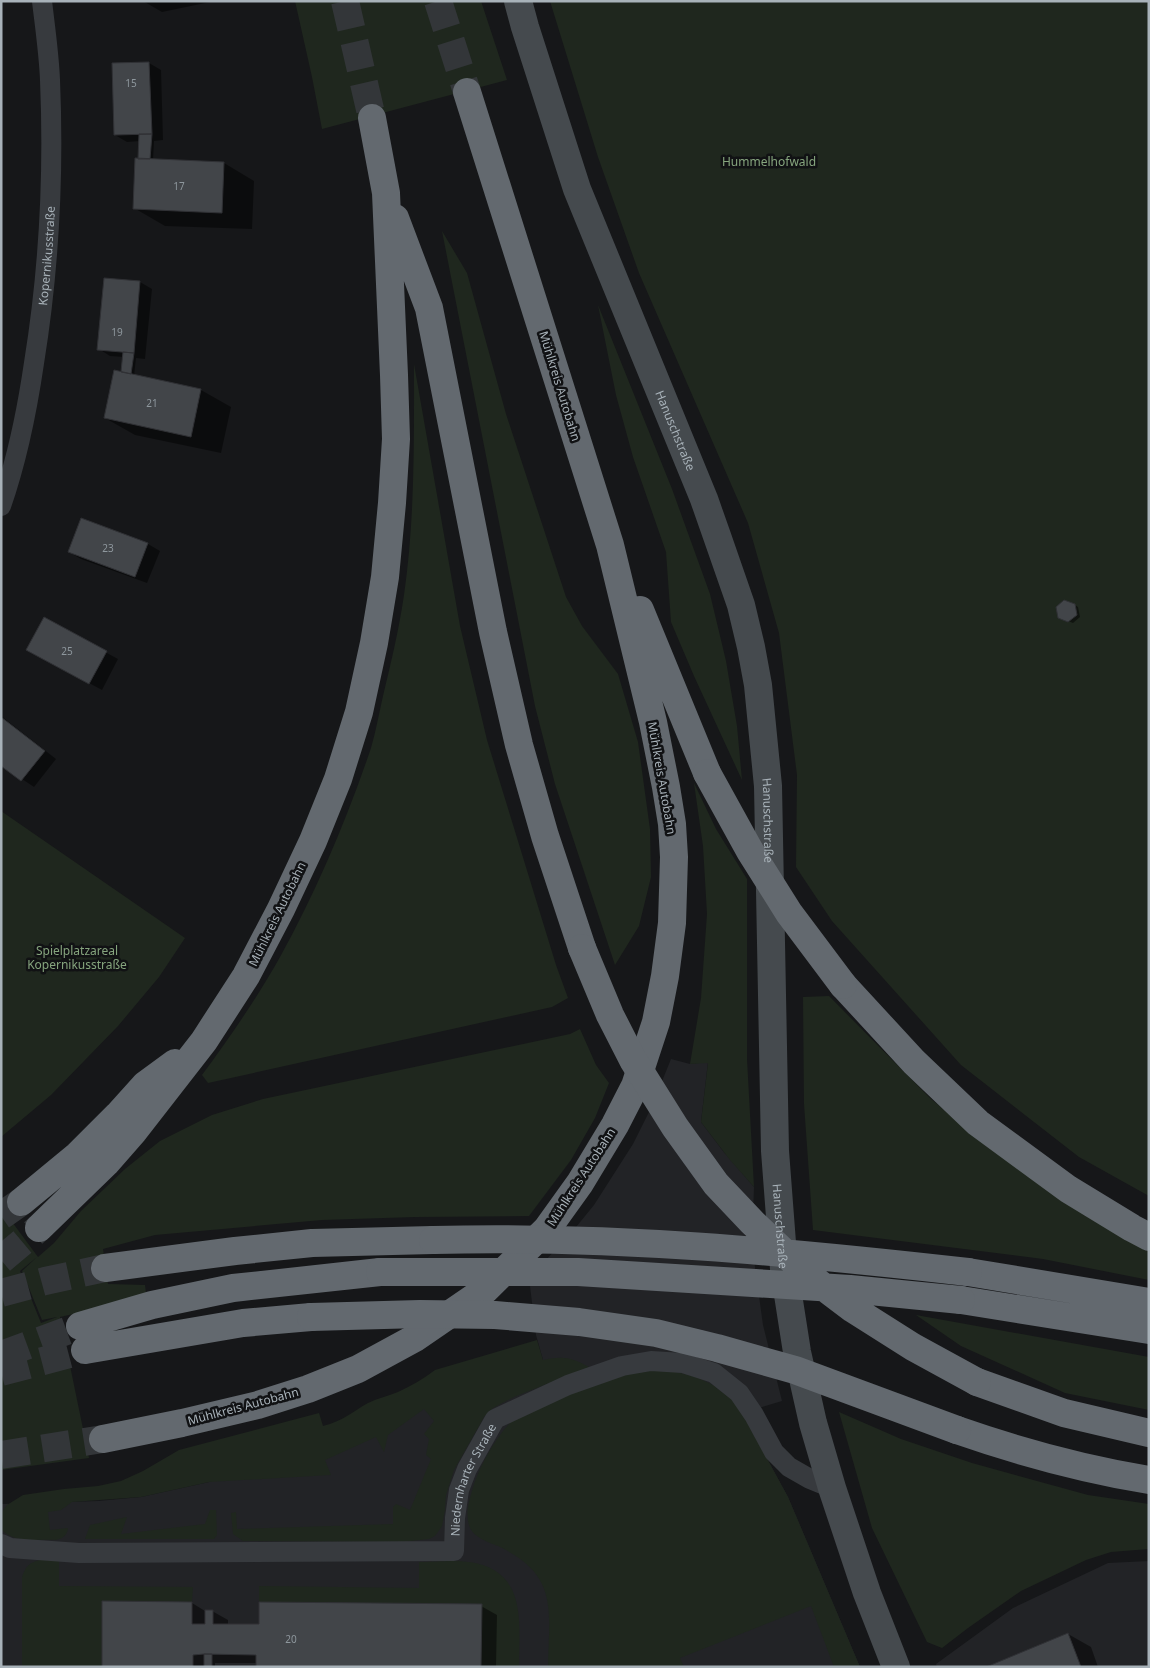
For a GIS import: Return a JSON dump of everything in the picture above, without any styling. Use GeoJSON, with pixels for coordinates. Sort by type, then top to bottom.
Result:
{"type":"FeatureCollection","features":[{"type":"Feature","properties":{"kind":"highway","name":"Mühlkreis Autobahn"},"geometry":{"type":"LineString","coordinates":[[103,1439],[249,1407],[308,1389],[358,1369],[415,1338],[485,1290],[547,1229],[580,1183],[636,1086],[656,1022],[665,976],[672,923],[674,858],[672,824],[653,722],[610,544],[467,92]]}},
{"type":"Feature","properties":{"kind":"highway","name":"Mühlkreis Autobahn"},"geometry":{"type":"LineString","coordinates":[[39,1228],[106,1163],[134,1131],[204,1041],[246,976],[281,910],[313,841],[338,779],[356,722],[374,643],[385,577],[396,439],[386,194],[372,118]]}},
{"type":"Feature","properties":{"kind":"highway"},"geometry":{"type":"LineString","coordinates":[[386,194],[429,308],[493,632],[518,745],[545,836],[582,948],[610,1015],[633,1060],[674,1127],[716,1184],[752,1222],[815,1280],[912,1348],[977,1382],[1064,1413],[1149,1433]]}},
{"type":"Feature","properties":{"kind":"highway"},"geometry":{"type":"LineString","coordinates":[[610,544],[650,633],[707,773],[750,851],[775,890],[843,985],[914,1062],[978,1123],[1068,1189],[1149,1237]]}},
{"type":"Feature","properties":{"kind":"highway"},"geometry":{"type":"LineString","coordinates":[[21,1202],[78,1155],[145,1085],[204,1041]]}},
{"type":"Feature","properties":{"kind":"highway"},"geometry":{"type":"LineString","coordinates":[[105,1268],[312,1243],[560,1239],[834,1257],[968,1272],[1149,1302]]}},
{"type":"Feature","properties":{"kind":"highway"},"geometry":{"type":"LineString","coordinates":[[1149,1330],[962,1300],[840,1288],[578,1272],[380,1272],[233,1288],[152,1305],[83,1338],[311,1317],[420,1314],[496,1315],[579,1322],[656,1333],[795,1370],[1008,1448],[1113,1474],[1149,1480]]}},
{"type":"Feature","properties":{"kind":"street","name":"Kopernikusstraße"},"geometry":{"type":"LineString","coordinates":[[1,506],[18,446],[31,386],[41,318],[46,263],[51,154],[50,79],[42,1]]}},
{"type":"Feature","properties":{"kind":"street","name":"Hanuschstraße"},"geometry":{"type":"LineString","coordinates":[[518,1],[524,27],[577,190],[706,506],[740,605],[751,647],[760,704],[768,786],[776,1151],[784,1269],[797,1352],[813,1423],[832,1488],[867,1593],[896,1667]]}},
{"type":"Feature","properties":{"kind":"street","name":"Niedernharter Straße"},"geometry":{"type":"LineString","coordinates":[[1,1544],[10,1548],[79,1554],[454,1551],[455,1518],[459,1490],[467,1469],[494,1420],[568,1385],[622,1366],[651,1361],[683,1363],[714,1373],[739,1393],[754,1415],[774,1452],[788,1467],[810,1480],[832,1488]]}},
{"type":"Feature","properties":{"kind":"shaded area"},"geometry":{"type":"Polygon","coordinates":[[[671,1059],[690,1064],[708,1062],[701,1122],[754,1187],[752,1245],[763,1325],[782,1401],[742,1413],[788,1497],[860,1667],[1,1667],[1,1504],[98,1501],[141,1497],[209,1482],[391,1421],[543,1360],[536,1335],[529,1278],[572,1232],[594,1205],[633,1144],[652,1106],[671,1059]]]}},
{"type":"Feature","properties":{"kind":"shaded area"},"geometry":{"type":"Polygon","coordinates":[[[1149,1561],[1149,1667],[937,1667],[936,1664],[1013,1608],[1108,1563],[1149,1561]]]}},
{"type":"Feature","properties":{"kind":"green space"},"geometry":{"type":"Polygon","coordinates":[[[295,1],[481,1],[507,80],[322,129],[295,1]]]}},
{"type":"Feature","properties":{"kind":"green space","name":"Hummelhofwald"},"geometry":{"type":"Polygon","coordinates":[[[550,1],[1149,1],[1149,1196],[1079,1157],[961,1065],[832,921],[796,867],[797,775],[779,633],[748,523],[639,273],[598,157],[550,1]]]}},
{"type":"Feature","properties":{"kind":"green space"},"geometry":{"type":"Polygon","coordinates":[[[442,231],[467,273],[506,414],[566,597],[582,626],[618,674],[638,742],[650,829],[651,877],[639,926],[615,965],[555,784],[535,706],[442,231]]]}},
{"type":"Feature","properties":{"kind":"green space"},"geometry":{"type":"Polygon","coordinates":[[[598,305],[672,489],[710,594],[726,661],[737,726],[742,780],[671,622],[666,552],[633,457],[616,395],[598,305]]]}},
{"type":"Feature","properties":{"kind":"green space"},"geometry":{"type":"Polygon","coordinates":[[[414,364],[460,626],[487,740],[556,965],[568,998],[552,1007],[208,1083],[202,1075],[262,987],[306,907],[341,828],[371,748],[397,633],[408,566],[413,480],[414,364]]]}},
{"type":"Feature","properties":{"kind":"green space"},"geometry":{"type":"Polygon","coordinates":[[[694,783],[716,829],[747,879],[747,1059],[754,1187],[730,1160],[701,1122],[708,1063],[690,1064],[701,998],[707,914],[703,846],[694,783]]]}},
{"type":"Feature","properties":{"kind":"green space","name":"Spielplatzareal Kopernikusstraße"},"geometry":{"type":"Polygon","coordinates":[[[1,811],[185,938],[159,977],[118,1026],[51,1095],[1,1137],[1,811]]]}},
{"type":"Feature","properties":{"kind":"green space"},"geometry":{"type":"Polygon","coordinates":[[[829,996],[930,1098],[981,1141],[1149,1247],[1149,1280],[1043,1259],[813,1230],[804,1104],[803,997],[829,996]]]}},
{"type":"Feature","properties":{"kind":"green space"},"geometry":{"type":"Polygon","coordinates":[[[580,1029],[596,1065],[609,1083],[595,1118],[571,1160],[529,1216],[322,1220],[155,1235],[103,1249],[108,1284],[145,1285],[146,1293],[91,1310],[60,1317],[89,1458],[1,1470],[1,1207],[38,1257],[54,1243],[81,1211],[125,1169],[160,1141],[212,1115],[263,1099],[570,1034],[580,1029]],[[37,1257],[20,1271],[41,1323],[57,1317],[42,1320],[22,1271],[37,1257]]]}},
{"type":"Feature","properties":{"kind":"green space"},"geometry":{"type":"Polygon","coordinates":[[[916,1315],[1149,1357],[1149,1410],[1065,1393],[961,1346],[916,1315]]]}},
{"type":"Feature","properties":{"kind":"green space"},"geometry":{"type":"Polygon","coordinates":[[[537,1340],[543,1360],[567,1358],[589,1367],[514,1397],[493,1408],[484,1417],[454,1470],[446,1495],[442,1526],[435,1536],[429,1539],[402,1542],[243,1541],[233,1534],[231,1513],[236,1512],[237,1529],[393,1524],[393,1507],[396,1504],[410,1510],[431,1459],[426,1455],[429,1439],[424,1434],[434,1421],[424,1409],[388,1435],[384,1452],[376,1437],[325,1460],[331,1475],[209,1482],[141,1497],[72,1502],[61,1510],[48,1512],[50,1530],[68,1528],[64,1536],[56,1540],[19,1539],[6,1534],[1,1529],[2,1512],[7,1505],[23,1495],[98,1486],[121,1481],[143,1471],[179,1450],[319,1413],[323,1426],[330,1424],[368,1403],[408,1387],[435,1370],[537,1340]]]}},
{"type":"Feature","properties":{"kind":"green space"},"geometry":{"type":"Polygon","coordinates":[[[652,1370],[676,1372],[696,1377],[713,1385],[731,1399],[742,1413],[788,1497],[860,1667],[834,1667],[811,1606],[680,1658],[684,1667],[548,1667],[549,1611],[541,1582],[532,1569],[518,1557],[482,1539],[472,1531],[468,1522],[468,1511],[474,1484],[488,1453],[503,1431],[512,1422],[563,1396],[588,1386],[626,1374],[652,1370]]]}},
{"type":"Feature","properties":{"kind":"green space"},"geometry":{"type":"Polygon","coordinates":[[[839,1412],[901,1439],[972,1463],[1088,1495],[1149,1504],[1149,1549],[1111,1552],[1086,1560],[1021,1591],[942,1648],[927,1642],[872,1528],[839,1412]]]}},
{"type":"Feature","properties":{"kind":"green space"},"geometry":{"type":"Polygon","coordinates":[[[210,1510],[216,1510],[217,1535],[214,1539],[85,1539],[90,1525],[127,1517],[121,1534],[205,1524],[210,1510]]]}},
{"type":"Feature","properties":{"kind":"green space"},"geometry":{"type":"Polygon","coordinates":[[[47,1559],[59,1559],[59,1586],[193,1587],[192,1602],[102,1601],[102,1667],[22,1667],[22,1577],[31,1564],[47,1559]]]}},
{"type":"Feature","properties":{"kind":"green space"},"geometry":{"type":"Polygon","coordinates":[[[419,1562],[469,1562],[488,1567],[502,1576],[511,1587],[519,1617],[519,1667],[481,1667],[481,1604],[259,1602],[259,1586],[419,1588],[419,1562]]]}},
{"type":"Feature","properties":{"kind":"building"},"geometry":{"type":"Polygon","coordinates":[[[149,62],[152,134],[114,135],[112,63],[149,62]]]}},
{"type":"Feature","properties":{"kind":"building"},"geometry":{"type":"Polygon","coordinates":[[[139,134],[152,134],[150,159],[138,159],[139,134]]]}},
{"type":"Feature","properties":{"kind":"building"},"geometry":{"type":"Polygon","coordinates":[[[135,158],[224,162],[222,213],[133,209],[135,158]]]}},
{"type":"Feature","properties":{"kind":"building"},"geometry":{"type":"Polygon","coordinates":[[[104,278],[140,281],[134,353],[97,350],[104,278]]]}},
{"type":"Feature","properties":{"kind":"building"},"geometry":{"type":"Polygon","coordinates":[[[123,352],[134,353],[131,374],[121,372],[123,352]]]}},
{"type":"Feature","properties":{"kind":"building"},"geometry":{"type":"Polygon","coordinates":[[[114,370],[201,389],[191,437],[104,418],[114,370]]]}},
{"type":"Feature","properties":{"kind":"building"},"geometry":{"type":"Polygon","coordinates":[[[81,518],[148,543],[135,577],[68,552],[81,518]]]}},
{"type":"Feature","properties":{"kind":"building"},"geometry":{"type":"Polygon","coordinates":[[[1064,600],[1075,604],[1077,615],[1068,622],[1058,618],[1056,607],[1064,600]]]}},
{"type":"Feature","properties":{"kind":"building"},"geometry":{"type":"Polygon","coordinates":[[[44,617],[107,651],[89,684],[26,650],[44,617]]]}},
{"type":"Feature","properties":{"kind":"building"},"geometry":{"type":"Polygon","coordinates":[[[1,717],[45,751],[21,781],[1,766],[1,717]]]}},
{"type":"Feature","properties":{"kind":"building"},"geometry":{"type":"Polygon","coordinates":[[[102,1601],[192,1602],[192,1624],[205,1624],[205,1610],[213,1610],[213,1624],[259,1624],[259,1602],[482,1604],[481,1667],[256,1667],[256,1655],[204,1654],[193,1655],[193,1667],[102,1667],[102,1601]]]}},
{"type":"Feature","properties":{"kind":"building"},"geometry":{"type":"Polygon","coordinates":[[[1068,1633],[1081,1667],[986,1667],[1068,1633]]]}},
{"type":"Feature","properties":{"kind":"building"},"geometry":{"type":"Polygon","coordinates":[[[204,1654],[212,1654],[212,1667],[204,1667],[204,1654]]]}},
{"type":"Feature","properties":{"kind":"tunnel"},"geometry":{"type":"LineString","coordinates":[[345,1],[372,118]]}},
{"type":"Feature","properties":{"kind":"tunnel"},"geometry":{"type":"LineString","coordinates":[[438,1],[467,92]]}},
{"type":"Feature","properties":{"kind":"tunnel"},"geometry":{"type":"LineString","coordinates":[[1,1216],[21,1202]]}},
{"type":"Feature","properties":{"kind":"tunnel"},"geometry":{"type":"LineString","coordinates":[[1,1260],[39,1228]]}},
{"type":"Feature","properties":{"kind":"tunnel"},"geometry":{"type":"LineString","coordinates":[[1,1293],[105,1268]]}},
{"type":"Feature","properties":{"kind":"tunnel"},"geometry":{"type":"LineString","coordinates":[[1,1355],[80,1326]]}},
{"type":"Feature","properties":{"kind":"tunnel"},"geometry":{"type":"LineString","coordinates":[[1,1372],[85,1350]]}},
{"type":"Feature","properties":{"kind":"tunnel"},"geometry":{"type":"LineString","coordinates":[[1,1455],[103,1439]]}}]}
